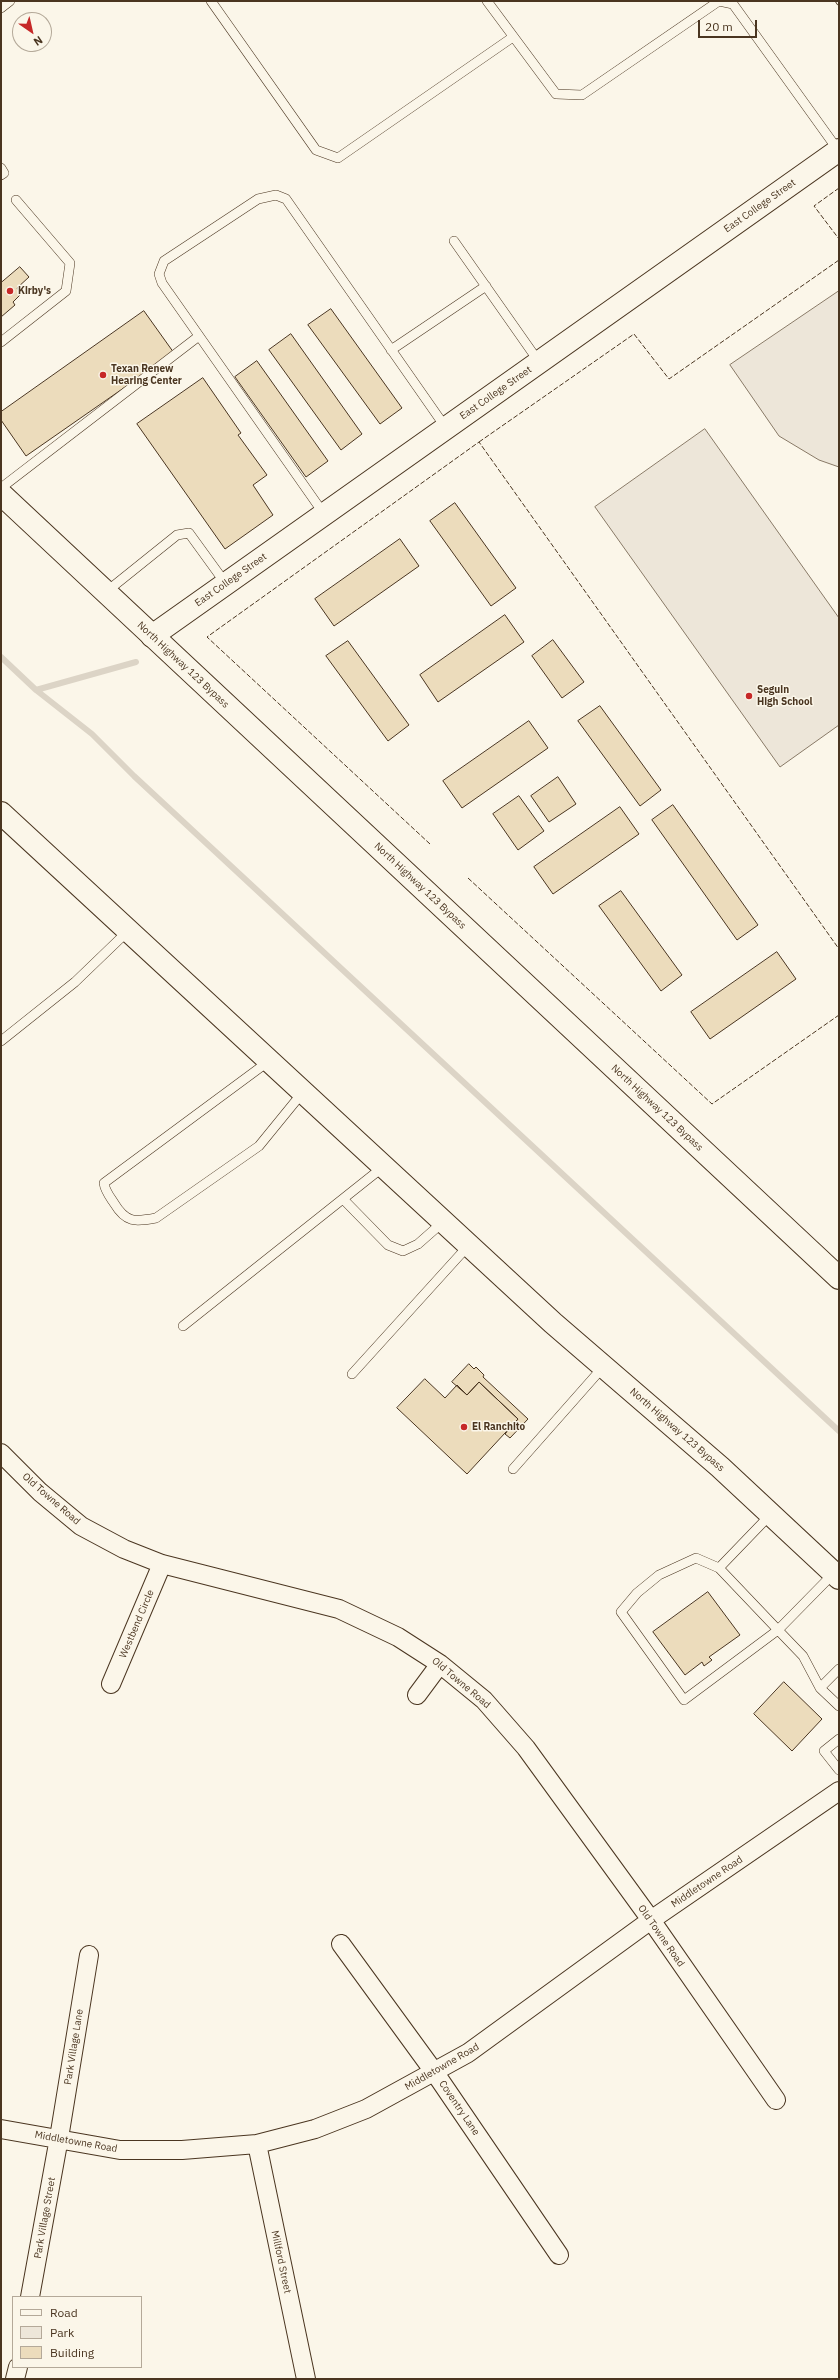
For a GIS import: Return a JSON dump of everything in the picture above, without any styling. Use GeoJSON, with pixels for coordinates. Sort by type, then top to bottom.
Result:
{"type":"FeatureCollection","features":[{"type":"Feature","properties":{"kind":"main road","name":"East College Street"},"geometry":{"type":"LineString","coordinates":[[152,636],[839,150]]}},
{"type":"Feature","properties":{"kind":"main road","name":"North Highway 123 Bypass"},"geometry":{"type":"LineString","coordinates":[[1,494],[839,1278]]}},
{"type":"Feature","properties":{"kind":"main road","name":"North Highway 123 Bypass"},"geometry":{"type":"LineString","coordinates":[[1,813],[468,1246],[553,1323],[604,1366],[771,1514],[836,1575]]}},
{"type":"Feature","properties":{"kind":"street","name":"Old Towne Road"},"geometry":{"type":"LineString","coordinates":[[1,1453],[40,1492],[81,1526],[124,1549],[162,1564],[339,1609],[398,1637],[440,1664],[484,1700],[526,1748],[650,1920],[776,2100]]}},
{"type":"Feature","properties":{"kind":"street","name":"Westbend Circle"},"geometry":{"type":"LineString","coordinates":[[112,1684],[162,1564]]}},
{"type":"Feature","properties":{"kind":"street"},"geometry":{"type":"LineString","coordinates":[[417,1695],[440,1664]]}},
{"type":"Feature","properties":{"kind":"street","name":"Middletowne Road"},"geometry":{"type":"LineString","coordinates":[[1,2129],[60,2138],[120,2150],[182,2150],[257,2144],[315,2129],[366,2109],[468,2053],[650,1920],[839,1791]]}},
{"type":"Feature","properties":{"kind":"street","name":"Coventry Lane"},"geometry":{"type":"LineString","coordinates":[[341,1944],[434,2073],[559,2255]]}},
{"type":"Feature","properties":{"kind":"street","name":"Park Village Lane"},"geometry":{"type":"LineString","coordinates":[[60,2138],[89,1955]]}},
{"type":"Feature","properties":{"kind":"street","name":"Park Village Street"},"geometry":{"type":"LineString","coordinates":[[30,2296],[60,2138]]}},
{"type":"Feature","properties":{"kind":"street","name":"Millford Street"},"geometry":{"type":"LineString","coordinates":[[257,2144],[306,2379]]}},
{"type":"Feature","properties":{"kind":"street"},"geometry":{"type":"LineString","coordinates":[[15,2379],[18,2368]]}},
{"type":"Feature","properties":{"kind":"lane"},"geometry":{"type":"LineString","coordinates":[[1,8],[10,1]]}},
{"type":"Feature","properties":{"kind":"lane"},"geometry":{"type":"LineString","coordinates":[[212,1],[316,150],[338,158],[513,37]]}},
{"type":"Feature","properties":{"kind":"lane"},"geometry":{"type":"LineString","coordinates":[[487,1],[556,94],[582,95],[719,1],[732,4],[839,150]]}},
{"type":"Feature","properties":{"kind":"lane"},"geometry":{"type":"LineString","coordinates":[[1,168],[4,173],[1,175]]}},
{"type":"Feature","properties":{"kind":"lane"},"geometry":{"type":"LineString","coordinates":[[324,514],[162,283],[159,274],[164,261],[258,199],[276,195],[286,199],[446,428]]}},
{"type":"Feature","properties":{"kind":"lane"},"geometry":{"type":"LineString","coordinates":[[1,342],[66,291],[70,263],[16,200]]}},
{"type":"Feature","properties":{"kind":"lane"},"geometry":{"type":"LineString","coordinates":[[454,241],[539,362]]}},
{"type":"Feature","properties":{"kind":"lane"},"geometry":{"type":"LineString","coordinates":[[391,350],[486,286]]}},
{"type":"Feature","properties":{"kind":"lane"},"geometry":{"type":"LineString","coordinates":[[1,488],[199,336]]}},
{"type":"Feature","properties":{"kind":"lane"},"geometry":{"type":"LineString","coordinates":[[106,592],[177,535],[188,533],[226,584]]}},
{"type":"Feature","properties":{"kind":"lane"},"geometry":{"type":"LineString","coordinates":[[1,1041],[75,982],[128,931]]}},
{"type":"Feature","properties":{"kind":"lane"},"geometry":{"type":"LineString","coordinates":[[269,1061],[104,1183],[105,1189],[122,1216],[137,1221],[156,1218],[259,1146],[303,1092]]}},
{"type":"Feature","properties":{"kind":"lane"},"geometry":{"type":"LineString","coordinates":[[183,1326],[383,1167]]}},
{"type":"Feature","properties":{"kind":"lane"},"geometry":{"type":"LineString","coordinates":[[343,1199],[388,1245],[403,1251],[418,1244],[443,1222]]}},
{"type":"Feature","properties":{"kind":"lane"},"geometry":{"type":"LineString","coordinates":[[352,1374],[468,1246]]}},
{"type":"Feature","properties":{"kind":"lane"},"geometry":{"type":"LineString","coordinates":[[513,1469],[604,1366]]}},
{"type":"Feature","properties":{"kind":"lane"},"geometry":{"type":"LineString","coordinates":[[719,1568],[771,1514]]}},
{"type":"Feature","properties":{"kind":"lane"},"geometry":{"type":"LineString","coordinates":[[836,1575],[778,1630],[684,1700],[621,1612],[637,1593],[659,1575],[696,1558],[719,1568],[778,1630],[803,1656],[820,1688],[839,1706]]}},
{"type":"Feature","properties":{"kind":"lane"},"geometry":{"type":"LineString","coordinates":[[820,1688],[839,1669]]}},
{"type":"Feature","properties":{"kind":"lane"},"geometry":{"type":"LineString","coordinates":[[839,1739],[824,1751],[839,1770]]}},
{"type":"Feature","properties":{"kind":"green space"},"geometry":{"type":"Polygon","coordinates":[[[839,291],[839,467],[819,460],[779,436],[730,365],[839,291]]]}},
{"type":"Feature","properties":{"kind":"green space"},"geometry":{"type":"Polygon","coordinates":[[[705,429],[839,618],[839,725],[780,767],[595,507],[705,429]]]}},
{"type":"Feature","properties":{"kind":"building","name":"Kirby's"},"geometry":{"type":"Polygon","coordinates":[[[20,267],[29,277],[17,288],[21,294],[13,302],[15,305],[1,317],[1,283],[20,267]]]}},
{"type":"Feature","properties":{"kind":"building"},"geometry":{"type":"Polygon","coordinates":[[[331,309],[402,408],[380,424],[308,325],[331,309]]]}},
{"type":"Feature","properties":{"kind":"building"},"geometry":{"type":"Polygon","coordinates":[[[144,311],[174,353],[26,456],[1,420],[1,412],[144,311]]]}},
{"type":"Feature","properties":{"kind":"building"},"geometry":{"type":"Polygon","coordinates":[[[291,334],[362,434],[341,450],[269,350],[291,334]]]}},
{"type":"Feature","properties":{"kind":"building"},"geometry":{"type":"Polygon","coordinates":[[[257,361],[328,461],[306,477],[235,377],[257,361]]]}},
{"type":"Feature","properties":{"kind":"building"},"geometry":{"type":"Polygon","coordinates":[[[203,378],[241,433],[238,435],[267,475],[253,485],[273,515],[225,549],[137,424],[203,378]]]}},
{"type":"Feature","properties":{"kind":"building"},"geometry":{"type":"Polygon","coordinates":[[[455,503],[516,588],[491,606],[430,521],[455,503]]]}},
{"type":"Feature","properties":{"kind":"building"},"geometry":{"type":"Polygon","coordinates":[[[400,539],[419,566],[334,626],[315,599],[400,539]]]}},
{"type":"Feature","properties":{"kind":"building"},"geometry":{"type":"Polygon","coordinates":[[[505,615],[524,642],[438,702],[420,675],[505,615]]]}},
{"type":"Feature","properties":{"kind":"building"},"geometry":{"type":"Polygon","coordinates":[[[553,640],[584,682],[562,698],[532,656],[553,640]]]}},
{"type":"Feature","properties":{"kind":"building"},"geometry":{"type":"Polygon","coordinates":[[[348,641],[409,725],[388,741],[326,656],[348,641]]]}},
{"type":"Feature","properties":{"kind":"building"},"geometry":{"type":"Polygon","coordinates":[[[600,706],[661,790],[640,806],[578,721],[600,706]]]}},
{"type":"Feature","properties":{"kind":"building"},"geometry":{"type":"Polygon","coordinates":[[[529,721],[548,748],[462,808],[443,781],[529,721]]]}},
{"type":"Feature","properties":{"kind":"building"},"geometry":{"type":"Polygon","coordinates":[[[558,777],[576,804],[549,822],[531,796],[558,777]]]}},
{"type":"Feature","properties":{"kind":"building"},"geometry":{"type":"Polygon","coordinates":[[[519,796],[544,831],[518,850],[493,814],[519,796]]]}},
{"type":"Feature","properties":{"kind":"building"},"geometry":{"type":"Polygon","coordinates":[[[673,805],[758,925],[737,940],[652,820],[673,805]]]}},
{"type":"Feature","properties":{"kind":"building"},"geometry":{"type":"Polygon","coordinates":[[[620,807],[639,834],[553,894],[534,867],[620,807]]]}},
{"type":"Feature","properties":{"kind":"building"},"geometry":{"type":"Polygon","coordinates":[[[621,891],[682,975],[661,991],[599,906],[621,891]]]}},
{"type":"Feature","properties":{"kind":"building"},"geometry":{"type":"Polygon","coordinates":[[[777,952],[796,979],[710,1039],[691,1012],[777,952]]]}},
{"type":"Feature","properties":{"kind":"building"},"geometry":{"type":"Polygon","coordinates":[[[469,1364],[474,1369],[476,1367],[484,1375],[483,1377],[528,1419],[510,1438],[505,1434],[518,1419],[479,1382],[467,1395],[452,1382],[469,1364]]]}},
{"type":"Feature","properties":{"kind":"building","name":"El Ranchito"},"geometry":{"type":"Polygon","coordinates":[[[425,1379],[445,1398],[457,1385],[467,1395],[479,1382],[518,1419],[467,1474],[397,1408],[425,1379]]]}},
{"type":"Feature","properties":{"kind":"building"},"geometry":{"type":"Polygon","coordinates":[[[708,1592],[740,1635],[709,1657],[712,1660],[704,1666],[702,1662],[685,1675],[653,1632],[708,1592]]]}},
{"type":"Feature","properties":{"kind":"building"},"geometry":{"type":"Polygon","coordinates":[[[784,1682],[822,1719],[792,1751],[754,1714],[784,1682]]]}},
{"type":"Feature","properties":{"kind":"waterway"},"geometry":{"type":"LineString","coordinates":[[1,657],[36,690],[92,734],[134,776],[839,1431]]}},
{"type":"Feature","properties":{"kind":"waterway"},"geometry":{"type":"LineString","coordinates":[[36,690],[136,662]]}},
{"type":"Feature","properties":{"kind":"fence"},"geometry":{"type":"LineString","coordinates":[[835,1],[839,7]]}},
{"type":"Feature","properties":{"kind":"fence"},"geometry":{"type":"LineString","coordinates":[[839,188],[814,206],[839,239]]}},
{"type":"Feature","properties":{"kind":"fence"},"geometry":{"type":"LineString","coordinates":[[479,442],[634,334],[669,379],[839,260]]}},
{"type":"Feature","properties":{"kind":"fence"},"geometry":{"type":"LineString","coordinates":[[430,844],[207,637],[479,442],[839,949]]}},
{"type":"Feature","properties":{"kind":"fence"},"geometry":{"type":"LineString","coordinates":[[468,878],[712,1104],[839,1015]]}},
{"type":"Feature","properties":{"kind":"place","name":"Kirby's"},"geometry":{"type":"Point","coordinates":[10,291]}},
{"type":"Feature","properties":{"kind":"place","name":"Texan Renew Hearing Center"},"geometry":{"type":"Point","coordinates":[103,375]}},
{"type":"Feature","properties":{"kind":"place","name":"Seguin High School"},"geometry":{"type":"Point","coordinates":[749,696]}},
{"type":"Feature","properties":{"kind":"place","name":"El Ranchito"},"geometry":{"type":"Point","coordinates":[464,1427]}}]}
